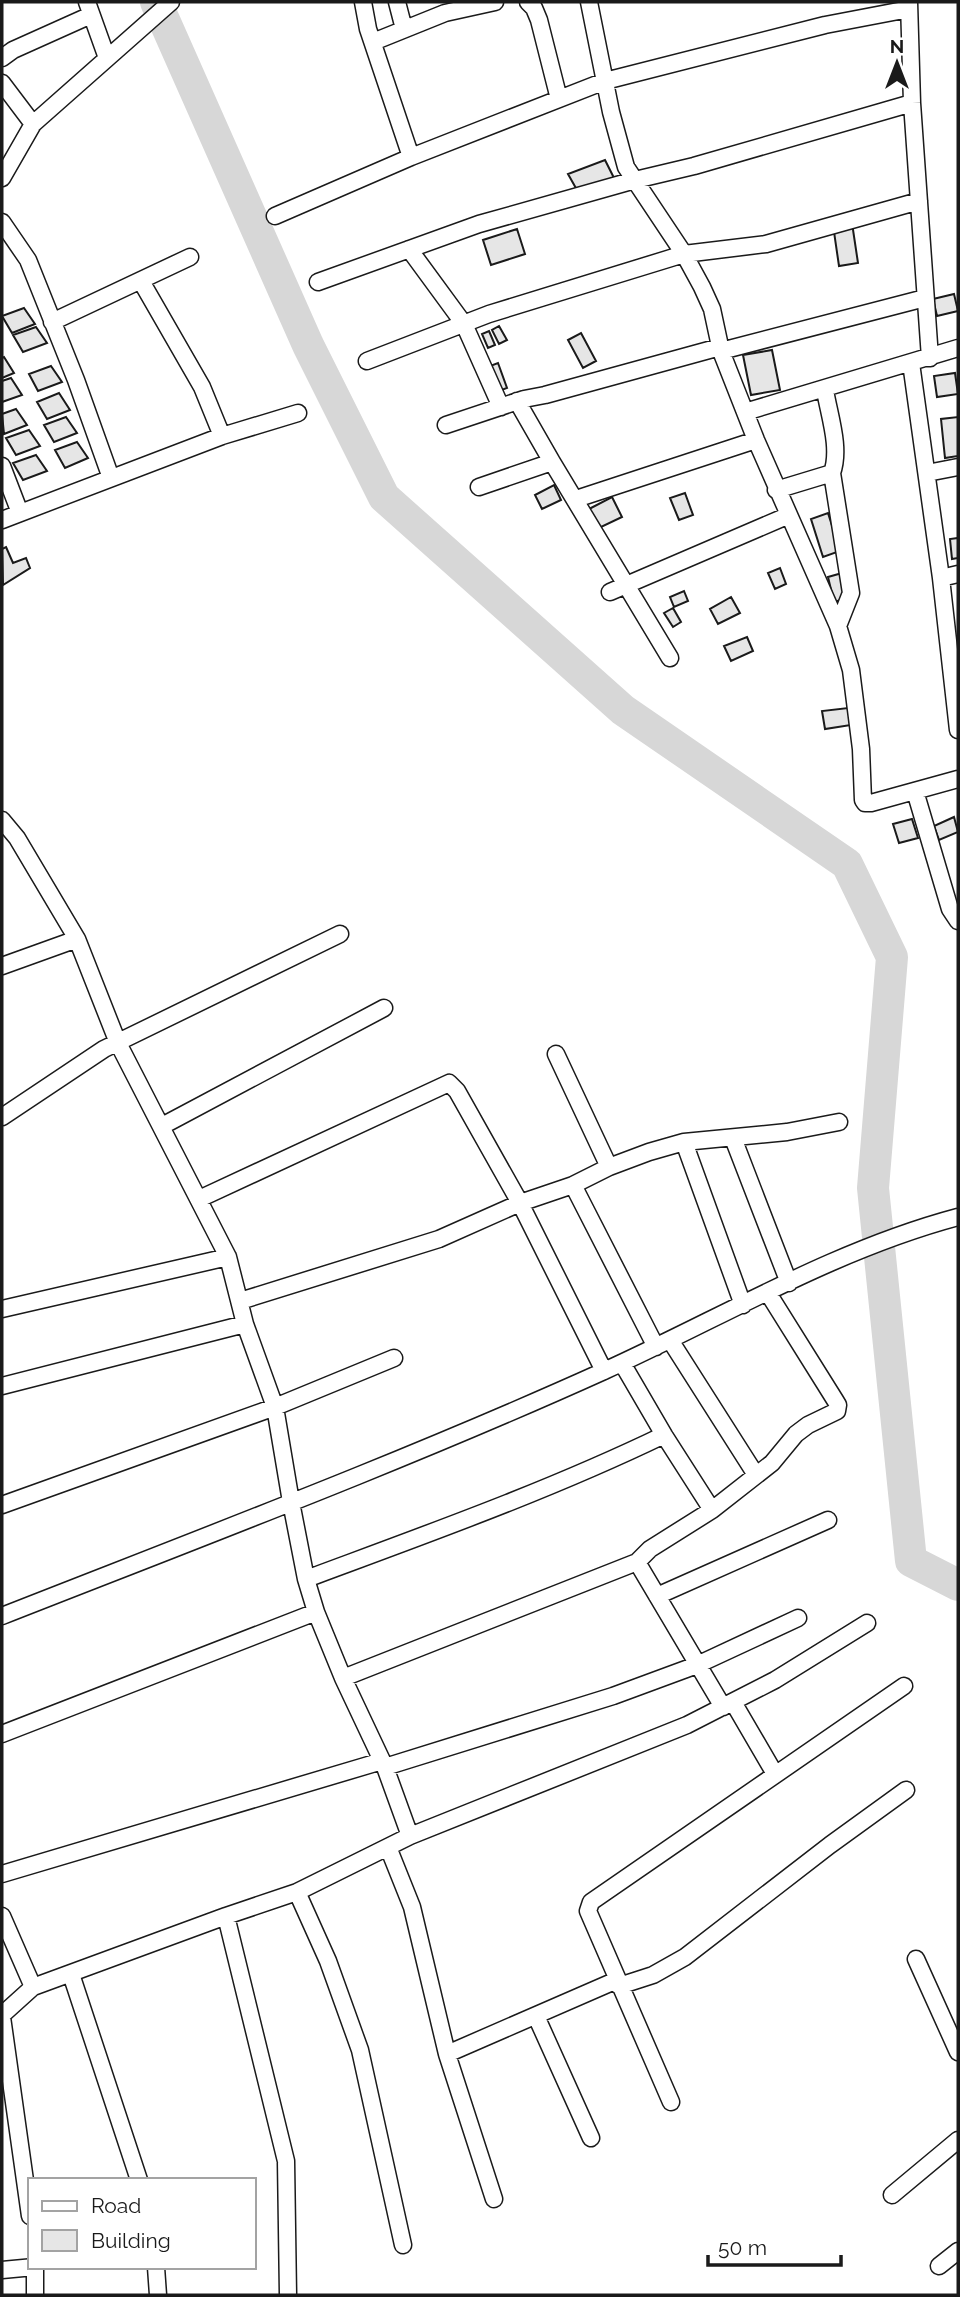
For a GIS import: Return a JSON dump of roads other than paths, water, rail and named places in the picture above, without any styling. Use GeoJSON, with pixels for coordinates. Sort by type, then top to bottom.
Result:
{"type":"FeatureCollection","features":[{"type":"Feature","properties":{"kind":"street"},"geometry":{"type":"LineString","coordinates":[[2,178],[33,124],[128,37],[171,2]]}},
{"type":"Feature","properties":{"kind":"street"},"geometry":{"type":"LineString","coordinates":[[363,2],[368,29],[411,157]]}},
{"type":"Feature","properties":{"kind":"street"},"geometry":{"type":"LineString","coordinates":[[397,2],[404,29]]}},
{"type":"Feature","properties":{"kind":"street"},"geometry":{"type":"LineString","coordinates":[[373,42],[404,29],[431,10],[445,13],[495,2]]}},
{"type":"Feature","properties":{"kind":"street"},"geometry":{"type":"LineString","coordinates":[[528,2],[539,20],[559,99]]}},
{"type":"Feature","properties":{"kind":"street"},"geometry":{"type":"LineString","coordinates":[[589,2],[604,81],[626,167],[684,254],[712,309],[721,349],[756,440],[787,516],[838,626],[851,670],[861,749],[863,800],[865,803],[871,803],[958,779]]}},
{"type":"Feature","properties":{"kind":"street"},"geometry":{"type":"LineString","coordinates":[[275,216],[411,157],[604,81],[909,5],[912,103],[930,358]]}},
{"type":"Feature","properties":{"kind":"street"},"geometry":{"type":"LineString","coordinates":[[2,58],[89,8],[107,58]]}},
{"type":"Feature","properties":{"kind":"street"},"geometry":{"type":"LineString","coordinates":[[2,83],[33,124]]}},
{"type":"Feature","properties":{"kind":"street"},"geometry":{"type":"LineString","coordinates":[[318,282],[479,224],[912,103]]}},
{"type":"Feature","properties":{"kind":"street"},"geometry":{"type":"LineString","coordinates":[[367,361],[489,314],[684,254],[765,244],[919,201]]}},
{"type":"Feature","properties":{"kind":"street"},"geometry":{"type":"LineString","coordinates":[[2,222],[28,260],[76,380],[111,478]]}},
{"type":"Feature","properties":{"kind":"street"},"geometry":{"type":"LineString","coordinates":[[409,249],[464,324],[500,407]]}},
{"type":"Feature","properties":{"kind":"street"},"geometry":{"type":"LineString","coordinates":[[52,322],[190,257]]}},
{"type":"Feature","properties":{"kind":"street"},"geometry":{"type":"LineString","coordinates":[[141,281],[202,387],[222,436]]}},
{"type":"Feature","properties":{"kind":"street"},"geometry":{"type":"LineString","coordinates":[[446,425],[517,401],[925,298]]}},
{"type":"Feature","properties":{"kind":"street"},"geometry":{"type":"LineString","coordinates":[[746,412],[958,348]]}},
{"type":"Feature","properties":{"kind":"street"},"geometry":{"type":"LineString","coordinates":[[911,363],[955,680],[958,730]]}},
{"type":"Feature","properties":{"kind":"street"},"geometry":{"type":"LineString","coordinates":[[825,390],[833,432],[835,465],[832,473],[851,593],[838,626]]}},
{"type":"Feature","properties":{"kind":"street"},"geometry":{"type":"LineString","coordinates":[[517,401],[670,657]]}},
{"type":"Feature","properties":{"kind":"street"},"geometry":{"type":"LineString","coordinates":[[2,520],[222,436],[298,414]]}},
{"type":"Feature","properties":{"kind":"street"},"geometry":{"type":"LineString","coordinates":[[576,499],[756,440]]}},
{"type":"Feature","properties":{"kind":"street"},"geometry":{"type":"LineString","coordinates":[[479,487],[552,462]]}},
{"type":"Feature","properties":{"kind":"street"},"geometry":{"type":"LineString","coordinates":[[2,466],[20,513]]}},
{"type":"Feature","properties":{"kind":"street"},"geometry":{"type":"LineString","coordinates":[[927,473],[958,467]]}},
{"type":"Feature","properties":{"kind":"street"},"geometry":{"type":"LineString","coordinates":[[776,490],[832,473]]}},
{"type":"Feature","properties":{"kind":"street"},"geometry":{"type":"LineString","coordinates":[[610,592],[787,516]]}},
{"type":"Feature","properties":{"kind":"street"},"geometry":{"type":"LineString","coordinates":[[940,578],[958,574]]}},
{"type":"Feature","properties":{"kind":"street"},"geometry":{"type":"LineString","coordinates":[[915,791],[950,909],[958,921]]}},
{"type":"Feature","properties":{"kind":"street"},"geometry":{"type":"LineString","coordinates":[[2,820],[9,841],[77,939],[118,1043],[163,1126],[228,1258],[245,1324],[275,1406],[306,1579],[316,1612],[343,1678],[384,1764],[410,1836]]}},
{"type":"Feature","properties":{"kind":"street"},"geometry":{"type":"LineString","coordinates":[[2,1117],[104,1049],[340,934]]}},
{"type":"Feature","properties":{"kind":"street"},"geometry":{"type":"LineString","coordinates":[[2,966],[77,939]]}},
{"type":"Feature","properties":{"kind":"street"},"geometry":{"type":"LineString","coordinates":[[163,1126],[384,1008]]}},
{"type":"Feature","properties":{"kind":"street"},"geometry":{"type":"LineString","coordinates":[[556,1054],[609,1167]]}},
{"type":"Feature","properties":{"kind":"street"},"geometry":{"type":"LineString","coordinates":[[199,1199],[449,1083],[457,1091],[520,1203],[604,1371]]}},
{"type":"Feature","properties":{"kind":"street"},"geometry":{"type":"LineString","coordinates":[[240,1301],[439,1239],[520,1203],[573,1185],[609,1167],[649,1152],[684,1142],[787,1132],[839,1122]]}},
{"type":"Feature","properties":{"kind":"street"},"geometry":{"type":"LineString","coordinates":[[733,1138],[789,1283]]}},
{"type":"Feature","properties":{"kind":"street"},"geometry":{"type":"LineString","coordinates":[[684,1142],[743,1305]]}},
{"type":"Feature","properties":{"kind":"street"},"geometry":{"type":"LineString","coordinates":[[573,1185],[663,1343],[756,1475]]}},
{"type":"Feature","properties":{"kind":"street"},"geometry":{"type":"LineString","coordinates":[[2,1616],[291,1502],[604,1371],[840,1259],[958,1217]]}},
{"type":"Feature","properties":{"kind":"street"},"geometry":{"type":"LineString","coordinates":[[2,1309],[228,1258]]}},
{"type":"Feature","properties":{"kind":"street"},"geometry":{"type":"LineString","coordinates":[[343,1678],[637,1562],[650,1549],[712,1510],[772,1463],[796,1434],[837,1411],[838,1405],[768,1293]]}},
{"type":"Feature","properties":{"kind":"street"},"geometry":{"type":"LineString","coordinates":[[2,1386],[245,1324]]}},
{"type":"Feature","properties":{"kind":"street"},"geometry":{"type":"LineString","coordinates":[[2,1505],[275,1406],[394,1358]]}},
{"type":"Feature","properties":{"kind":"street"},"geometry":{"type":"LineString","coordinates":[[622,1363],[712,1510]]}},
{"type":"Feature","properties":{"kind":"street"},"geometry":{"type":"LineString","coordinates":[[306,1579],[498,1508],[604,1464],[664,1435]]}},
{"type":"Feature","properties":{"kind":"street"},"geometry":{"type":"LineString","coordinates":[[657,1596],[828,1520]]}},
{"type":"Feature","properties":{"kind":"street"},"geometry":{"type":"LineString","coordinates":[[637,1562],[697,1665],[728,1704],[775,1774]]}},
{"type":"Feature","properties":{"kind":"street"},"geometry":{"type":"LineString","coordinates":[[2,1734],[316,1612]]}},
{"type":"Feature","properties":{"kind":"street"},"geometry":{"type":"LineString","coordinates":[[2,1874],[562,1713],[697,1665],[798,1618]]}},
{"type":"Feature","properties":{"kind":"street"},"geometry":{"type":"LineString","coordinates":[[28,2202],[2,2016],[33,1987],[297,1892],[410,1836],[687,1725],[775,1680],[867,1622]]}},
{"type":"Feature","properties":{"kind":"street"},"geometry":{"type":"LineString","coordinates":[[671,2102],[588,1911],[591,1902],[904,1686]]}},
{"type":"Feature","properties":{"kind":"street"},"geometry":{"type":"LineString","coordinates":[[447,2053],[618,1983],[653,1975],[685,1957],[906,1790]]}},
{"type":"Feature","properties":{"kind":"street"},"geometry":{"type":"LineString","coordinates":[[388,1847],[412,1907],[447,2053],[494,2199]]}},
{"type":"Feature","properties":{"kind":"street"},"geometry":{"type":"LineString","coordinates":[[297,1892],[328,1961],[360,2050],[403,2245]]}},
{"type":"Feature","properties":{"kind":"street"},"geometry":{"type":"LineString","coordinates":[[2,1916],[33,1987]]}},
{"type":"Feature","properties":{"kind":"street"},"geometry":{"type":"LineString","coordinates":[[226,1916],[286,2161],[288,2295]]}},
{"type":"Feature","properties":{"kind":"street"},"geometry":{"type":"LineString","coordinates":[[916,1959],[958,2052]]}},
{"type":"Feature","properties":{"kind":"street"},"geometry":{"type":"LineString","coordinates":[[71,1974],[138,2178]]}},
{"type":"Feature","properties":{"kind":"street"},"geometry":{"type":"LineString","coordinates":[[536,2016],[591,2138]]}},
{"type":"Feature","properties":{"kind":"street"},"geometry":{"type":"LineString","coordinates":[[892,2195],[958,2140]]}},
{"type":"Feature","properties":{"kind":"street"},"geometry":{"type":"LineString","coordinates":[[939,2266],[958,2251]]}},
{"type":"Feature","properties":{"kind":"street"},"geometry":{"type":"LineString","coordinates":[[2,2270],[28,2268]]}},
{"type":"Feature","properties":{"kind":"street"},"geometry":{"type":"LineString","coordinates":[[34,2269],[35,2295]]}},
{"type":"Feature","properties":{"kind":"street"},"geometry":{"type":"LineString","coordinates":[[156,2269],[158,2295]]}},
{"type":"Feature","properties":{"kind":"waterway"},"geometry":{"type":"LineString","coordinates":[[156,2],[308,345],[384,497],[623,710],[847,864],[892,957],[873,1188],[911,1561],[958,1585]]}}]}
